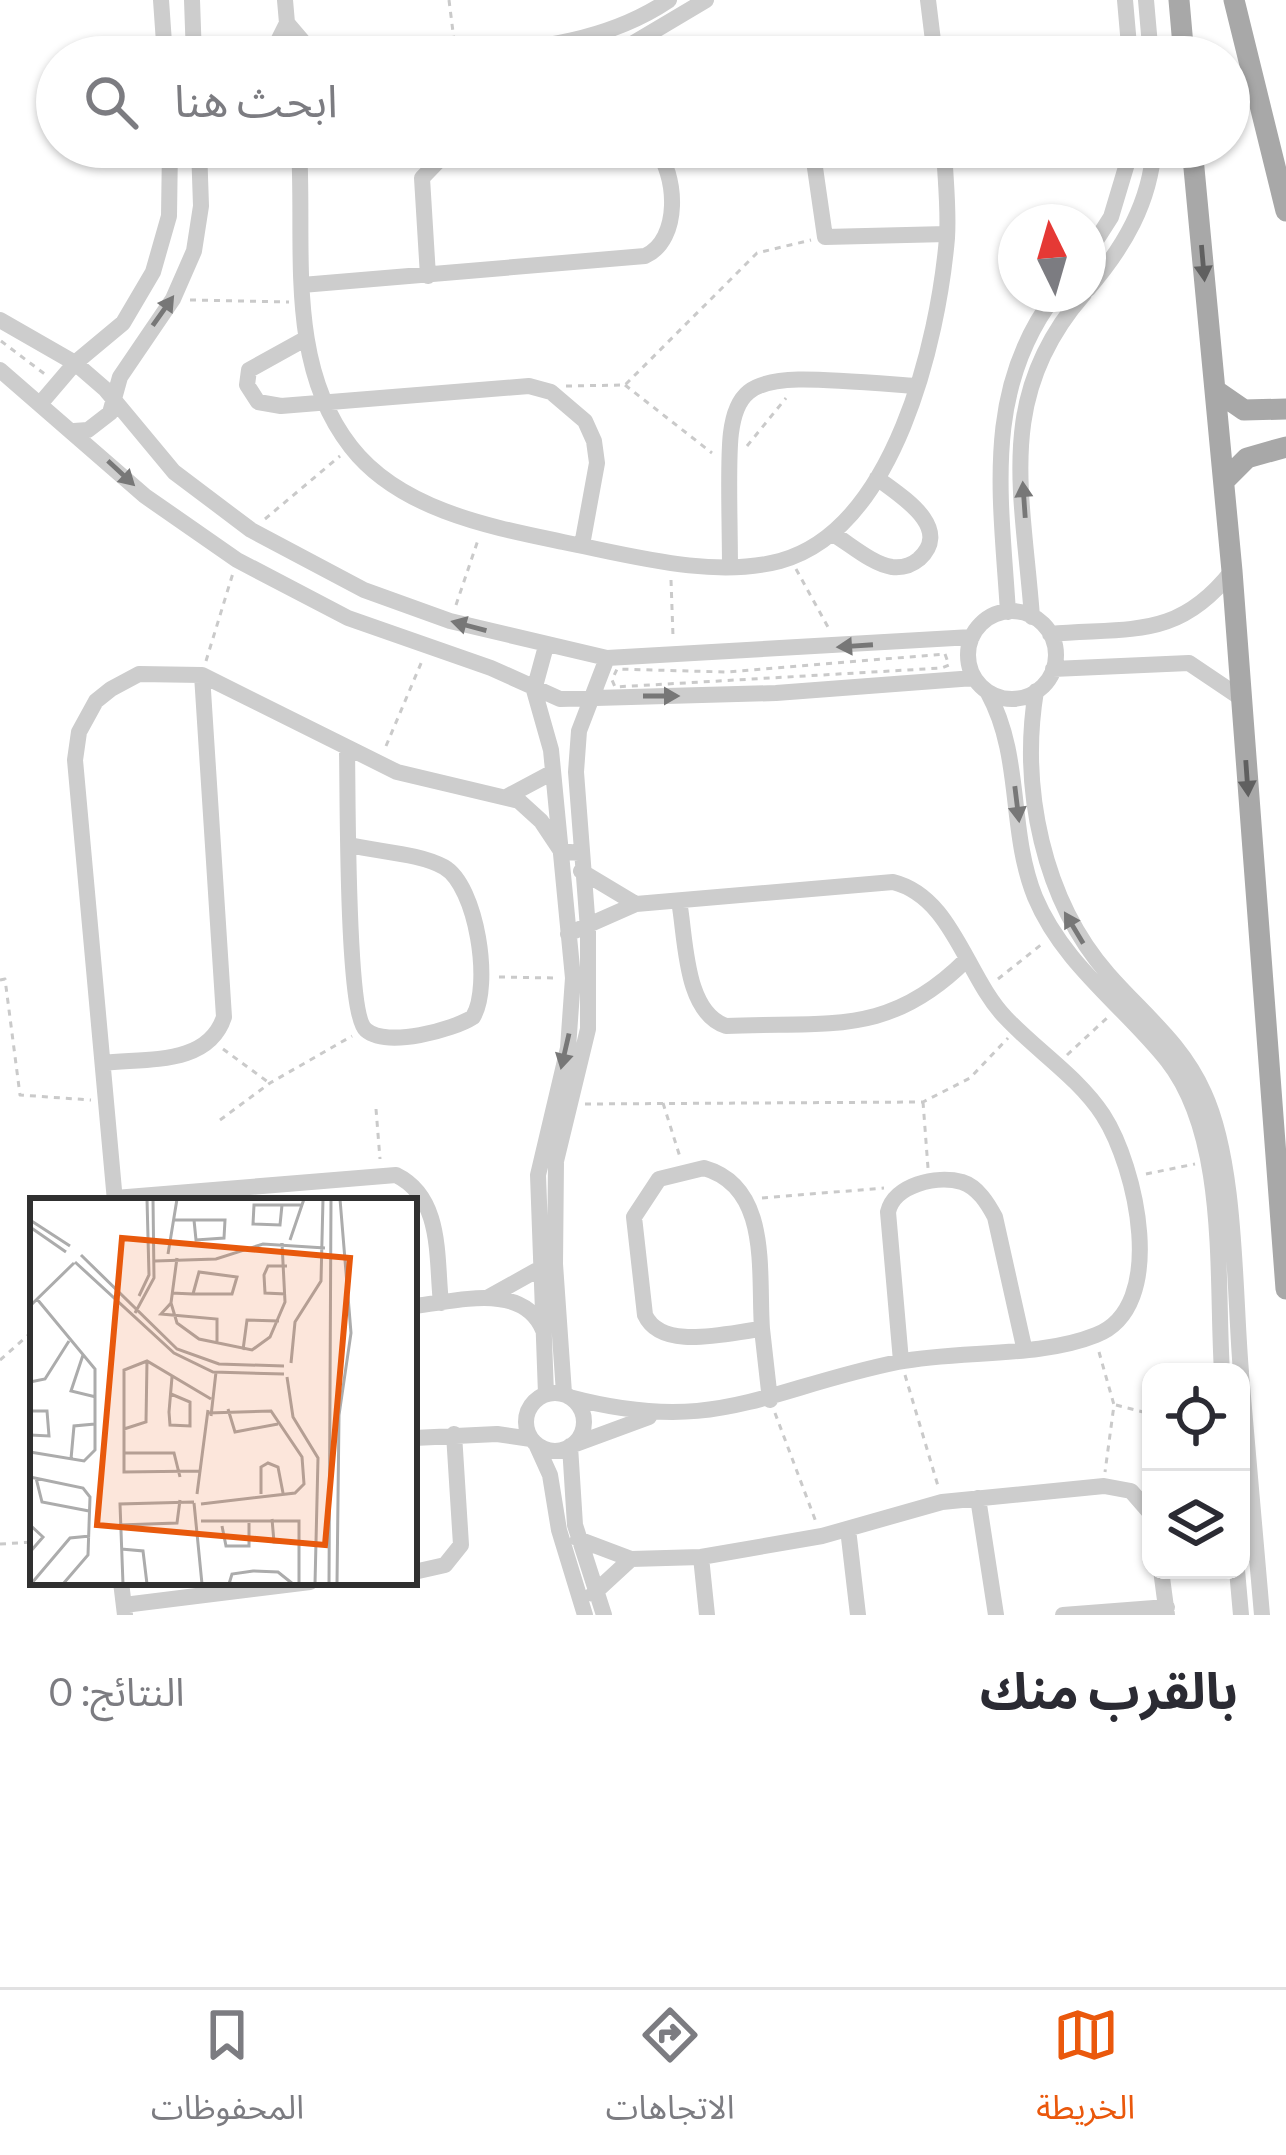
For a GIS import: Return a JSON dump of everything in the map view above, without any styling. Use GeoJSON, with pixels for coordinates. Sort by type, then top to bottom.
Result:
{"type":"FeatureCollection","features":[{"type":"Feature","properties":{"kind":"main road"},"geometry":{"type":"LineString","coordinates":[[1179,0],[1182,36]]}},
{"type":"Feature","properties":{"kind":"main road"},"geometry":{"type":"LineString","coordinates":[[1234,0],[1243,36]]}},
{"type":"Feature","properties":{"kind":"main road"},"geometry":{"type":"LineString","coordinates":[[1250,65],[1286,212]]}},
{"type":"Feature","properties":{"kind":"main road"},"geometry":{"type":"LineString","coordinates":[[1194,168],[1232,571],[1286,1289]]}},
{"type":"Feature","properties":{"kind":"main road"},"geometry":{"type":"LineString","coordinates":[[1215,390],[1244,410],[1286,409]]}},
{"type":"Feature","properties":{"kind":"main road"},"geometry":{"type":"LineString","coordinates":[[1224,481],[1247,458],[1286,447]]}},
{"type":"Feature","properties":{"kind":"street"},"geometry":{"type":"LineString","coordinates":[[161,0],[164,36]]}},
{"type":"Feature","properties":{"kind":"street"},"geometry":{"type":"LineString","coordinates":[[191,0],[194,36]]}},
{"type":"Feature","properties":{"kind":"street"},"geometry":{"type":"LineString","coordinates":[[280,36],[287,23],[285,0]]}},
{"type":"Feature","properties":{"kind":"street"},"geometry":{"type":"LineString","coordinates":[[596,36],[619,29],[669,0]]}},
{"type":"Feature","properties":{"kind":"street"},"geometry":{"type":"LineString","coordinates":[[647,36],[706,0]]}},
{"type":"Feature","properties":{"kind":"street"},"geometry":{"type":"LineString","coordinates":[[928,0],[932,36]]}},
{"type":"Feature","properties":{"kind":"street"},"geometry":{"type":"LineString","coordinates":[[1125,0],[1128,36]]}},
{"type":"Feature","properties":{"kind":"street"},"geometry":{"type":"LineString","coordinates":[[1146,0],[1149,36]]}},
{"type":"Feature","properties":{"kind":"street"},"geometry":{"type":"LineString","coordinates":[[287,23],[298,36]]}},
{"type":"Feature","properties":{"kind":"street"},"geometry":{"type":"LineString","coordinates":[[41,395],[123,323],[153,272],[169,216],[170,168]]}},
{"type":"Feature","properties":{"kind":"street"},"geometry":{"type":"LineString","coordinates":[[74,431],[101,424],[129,360],[173,299],[194,251],[201,206],[200,168]]}},
{"type":"Feature","properties":{"kind":"street"},"geometry":{"type":"LineString","coordinates":[[299,168],[305,339],[351,447],[406,491],[482,526],[730,567],[790,557],[833,533],[877,478],[917,386],[947,233],[945,168]]}},
{"type":"Feature","properties":{"kind":"street"},"geometry":{"type":"LineString","coordinates":[[428,276],[422,178],[432,168]]}},
{"type":"Feature","properties":{"kind":"street"},"geometry":{"type":"LineString","coordinates":[[303,294],[428,276],[632,258],[657,251],[671,218],[666,168]]}},
{"type":"Feature","properties":{"kind":"street"},"geometry":{"type":"LineString","coordinates":[[815,168],[824,237],[947,233]]}},
{"type":"Feature","properties":{"kind":"street"},"geometry":{"type":"LineString","coordinates":[[1106,225],[1126,168]]}},
{"type":"Feature","properties":{"kind":"street"},"geometry":{"type":"LineString","coordinates":[[1106,268],[1139,215],[1149,168]]}},
{"type":"Feature","properties":{"kind":"street"},"geometry":{"type":"LineString","coordinates":[[1008,612],[999,474],[1002,413],[1018,356],[1045,312]]}},
{"type":"Feature","properties":{"kind":"street"},"geometry":{"type":"LineString","coordinates":[[1033,617],[1021,462],[1023,404],[1053,333],[1070,312]]}},
{"type":"Feature","properties":{"kind":"street"},"geometry":{"type":"LineString","coordinates":[[0,320],[75,363],[114,400],[174,472],[250,530],[364,590],[450,621],[607,658],[972,637]]}},
{"type":"Feature","properties":{"kind":"street"},"geometry":{"type":"LineString","coordinates":[[305,339],[255,364],[248,377],[250,394],[268,406],[529,386],[570,404],[594,441],[597,464],[582,545]]}},
{"type":"Feature","properties":{"kind":"street"},"geometry":{"type":"LineString","coordinates":[[0,370],[41,395],[145,496],[237,560],[348,618],[491,668],[535,690],[590,701],[974,678]]}},
{"type":"Feature","properties":{"kind":"street"},"geometry":{"type":"LineString","coordinates":[[730,567],[728,426],[742,393],[760,381],[802,378],[917,386]]}},
{"type":"Feature","properties":{"kind":"street"},"geometry":{"type":"LineString","coordinates":[[833,533],[886,566],[908,566],[924,553],[930,533],[922,514],[877,478]]}},
{"type":"Feature","properties":{"kind":"street"},"geometry":{"type":"LineString","coordinates":[[1050,634],[1169,623],[1199,609],[1232,571]]}},
{"type":"Feature","properties":{"kind":"street"},"geometry":{"type":"LineString","coordinates":[[1221,1363],[1209,1162],[1197,1109],[1187,1089],[1054,934],[1024,868],[1010,745],[968,658],[972,637],[986,619],[1008,612],[1033,617],[1050,634],[1053,670],[1036,692],[1032,720],[1044,856],[1058,899],[1080,940],[1181,1052],[1215,1121],[1240,1363]]}},
{"type":"Feature","properties":{"kind":"street"},"geometry":{"type":"LineString","coordinates":[[545,646],[535,690],[587,929],[588,1029],[556,1161],[547,1264],[548,1342],[560,1395],[583,1416],[582,1431],[572,1445],[568,1476],[588,1603]]}},
{"type":"Feature","properties":{"kind":"street"},"geometry":{"type":"LineString","coordinates":[[560,1395],[538,1175],[568,1048],[577,750],[607,658]]}},
{"type":"Feature","properties":{"kind":"street"},"geometry":{"type":"LineString","coordinates":[[1053,670],[1189,663],[1241,698]]}},
{"type":"Feature","properties":{"kind":"street"},"geometry":{"type":"LineString","coordinates":[[115,1198],[75,782],[79,733],[96,700],[139,674],[202,675],[378,764],[456,790],[508,796],[542,821],[574,858],[636,904]]}},
{"type":"Feature","properties":{"kind":"street"},"geometry":{"type":"LineString","coordinates":[[104,1063],[190,1053],[212,1040],[224,1004],[202,675]]}},
{"type":"Feature","properties":{"kind":"street"},"geometry":{"type":"LineString","coordinates":[[988,693],[1017,699],[1036,692]]}},
{"type":"Feature","properties":{"kind":"street"},"geometry":{"type":"LineString","coordinates":[[551,750],[577,750]]}},
{"type":"Feature","properties":{"kind":"street"},"geometry":{"type":"LineString","coordinates":[[347,751],[351,946],[364,1029],[389,1036],[446,1032],[473,1017],[485,977],[467,898],[444,867],[350,845]]}},
{"type":"Feature","properties":{"kind":"street"},"geometry":{"type":"LineString","coordinates":[[508,796],[553,772]]}},
{"type":"Feature","properties":{"kind":"street"},"geometry":{"type":"LineString","coordinates":[[568,934],[636,904],[893,882],[918,891],[931,903],[983,991],[1100,1111],[1124,1155],[1138,1295],[1132,1309],[1094,1336],[901,1361],[770,1400],[705,1413],[656,1415],[560,1395],[531,1406],[526,1419],[550,1475],[559,1529],[588,1603],[604,1615]]}},
{"type":"Feature","properties":{"kind":"street"},"geometry":{"type":"LineString","coordinates":[[679,901],[696,994],[707,1016],[726,1025],[882,1017],[924,999],[966,960]]}},
{"type":"Feature","properties":{"kind":"street"},"geometry":{"type":"LineString","coordinates":[[763,1329],[673,1336],[649,1324],[642,1303],[634,1217],[647,1189],[683,1169],[719,1172],[748,1199],[763,1329],[770,1400]]}},
{"type":"Feature","properties":{"kind":"street"},"geometry":{"type":"LineString","coordinates":[[125,1198],[380,1173],[410,1182],[430,1206],[441,1303]]}},
{"type":"Feature","properties":{"kind":"street"},"geometry":{"type":"LineString","coordinates":[[901,1361],[888,1213],[891,1200],[921,1184],[961,1182],[987,1202],[995,1217],[1024,1347]]}},
{"type":"Feature","properties":{"kind":"street"},"geometry":{"type":"LineString","coordinates":[[486,1298],[547,1264]]}},
{"type":"Feature","properties":{"kind":"street"},"geometry":{"type":"LineString","coordinates":[[417,1306],[512,1300],[529,1308],[548,1342]]}},
{"type":"Feature","properties":{"kind":"street"},"geometry":{"type":"LineString","coordinates":[[417,1438],[496,1434],[556,1451],[656,1415]]}},
{"type":"Feature","properties":{"kind":"street"},"geometry":{"type":"LineString","coordinates":[[496,1434],[526,1419]]}},
{"type":"Feature","properties":{"kind":"street"},"geometry":{"type":"LineString","coordinates":[[417,1571],[445,1565],[461,1545],[454,1434]]}},
{"type":"Feature","properties":{"kind":"street"},"geometry":{"type":"LineString","coordinates":[[1250,1471],[1262,1615]]}},
{"type":"Feature","properties":{"kind":"street"},"geometry":{"type":"LineString","coordinates":[[578,1539],[631,1559],[701,1557],[822,1536],[942,1502],[1104,1486],[1131,1491],[1142,1504]]}},
{"type":"Feature","properties":{"kind":"street"},"geometry":{"type":"LineString","coordinates":[[977,1498],[997,1615]]}},
{"type":"Feature","properties":{"kind":"street"},"geometry":{"type":"LineString","coordinates":[[848,1529],[858,1615]]}},
{"type":"Feature","properties":{"kind":"street"},"geometry":{"type":"LineString","coordinates":[[701,1557],[707,1615]]}},
{"type":"Feature","properties":{"kind":"street"},"geometry":{"type":"LineString","coordinates":[[588,1603],[631,1559]]}},
{"type":"Feature","properties":{"kind":"street"},"geometry":{"type":"LineString","coordinates":[[1063,1615],[1167,1611],[1162,1579]]}},
{"type":"Feature","properties":{"kind":"street"},"geometry":{"type":"LineString","coordinates":[[1238,1579],[1240,1615]]}},
{"type":"Feature","properties":{"kind":"street"},"geometry":{"type":"LineString","coordinates":[[124,1610],[290,1585]]}},
{"type":"Feature","properties":{"kind":"path"},"geometry":{"type":"LineString","coordinates":[[449,0],[454,36]]}},
{"type":"Feature","properties":{"kind":"path"},"geometry":{"type":"LineString","coordinates":[[625,385],[757,253],[824,237]]}},
{"type":"Feature","properties":{"kind":"path"},"geometry":{"type":"LineString","coordinates":[[173,299],[303,294]]}},
{"type":"Feature","properties":{"kind":"path"},"geometry":{"type":"LineString","coordinates":[[0,339],[46,374],[41,395]]}},
{"type":"Feature","properties":{"kind":"path"},"geometry":{"type":"LineString","coordinates":[[529,386],[625,385],[729,469],[802,378]]}},
{"type":"Feature","properties":{"kind":"path"},"geometry":{"type":"LineString","coordinates":[[250,530],[351,447]]}},
{"type":"Feature","properties":{"kind":"path"},"geometry":{"type":"LineString","coordinates":[[450,621],[482,526]]}},
{"type":"Feature","properties":{"kind":"path"},"geometry":{"type":"LineString","coordinates":[[790,557],[838,647]]}},
{"type":"Feature","properties":{"kind":"path"},"geometry":{"type":"LineString","coordinates":[[202,675],[237,560]]}},
{"type":"Feature","properties":{"kind":"path"},"geometry":{"type":"LineString","coordinates":[[671,560],[674,657]]}},
{"type":"Feature","properties":{"kind":"path"},"geometry":{"type":"LineString","coordinates":[[378,764],[428,649]]}},
{"type":"Feature","properties":{"kind":"path"},"geometry":{"type":"LineString","coordinates":[[945,654],[949,658],[941,668],[616,686],[612,673],[628,670],[726,672],[945,654]]}},
{"type":"Feature","properties":{"kind":"path"},"geometry":{"type":"LineString","coordinates":[[983,991],[1054,934]]}},
{"type":"Feature","properties":{"kind":"path"},"geometry":{"type":"LineString","coordinates":[[485,977],[573,978]]}},
{"type":"Feature","properties":{"kind":"path"},"geometry":{"type":"LineString","coordinates":[[0,980],[5,979],[20,1095],[105,1100]]}},
{"type":"Feature","properties":{"kind":"path"},"geometry":{"type":"LineString","coordinates":[[1057,1065],[1117,1009]]}},
{"type":"Feature","properties":{"kind":"path"},"geometry":{"type":"LineString","coordinates":[[220,1120],[270,1084],[364,1029]]}},
{"type":"Feature","properties":{"kind":"path"},"geometry":{"type":"LineString","coordinates":[[571,1105],[923,1102],[970,1078],[1016,1029]]}},
{"type":"Feature","properties":{"kind":"path"},"geometry":{"type":"LineString","coordinates":[[212,1040],[270,1084]]}},
{"type":"Feature","properties":{"kind":"path"},"geometry":{"type":"LineString","coordinates":[[663,1102],[683,1169]]}},
{"type":"Feature","properties":{"kind":"path"},"geometry":{"type":"LineString","coordinates":[[748,1199],[921,1184],[923,1102]]}},
{"type":"Feature","properties":{"kind":"path"},"geometry":{"type":"LineString","coordinates":[[376,1109],[380,1173]]}},
{"type":"Feature","properties":{"kind":"path"},"geometry":{"type":"LineString","coordinates":[[1129,1177],[1209,1162]]}},
{"type":"Feature","properties":{"kind":"path"},"geometry":{"type":"LineString","coordinates":[[0,1360],[30,1334]]}},
{"type":"Feature","properties":{"kind":"path"},"geometry":{"type":"LineString","coordinates":[[1094,1336],[1114,1405],[1104,1486]]}},
{"type":"Feature","properties":{"kind":"path"},"geometry":{"type":"LineString","coordinates":[[901,1361],[942,1502]]}},
{"type":"Feature","properties":{"kind":"path"},"geometry":{"type":"LineString","coordinates":[[770,1400],[822,1536]]}},
{"type":"Feature","properties":{"kind":"path"},"geometry":{"type":"LineString","coordinates":[[1114,1405],[1142,1412]]}},
{"type":"Feature","properties":{"kind":"path"},"geometry":{"type":"LineString","coordinates":[[0,1544],[30,1542]]}}]}
